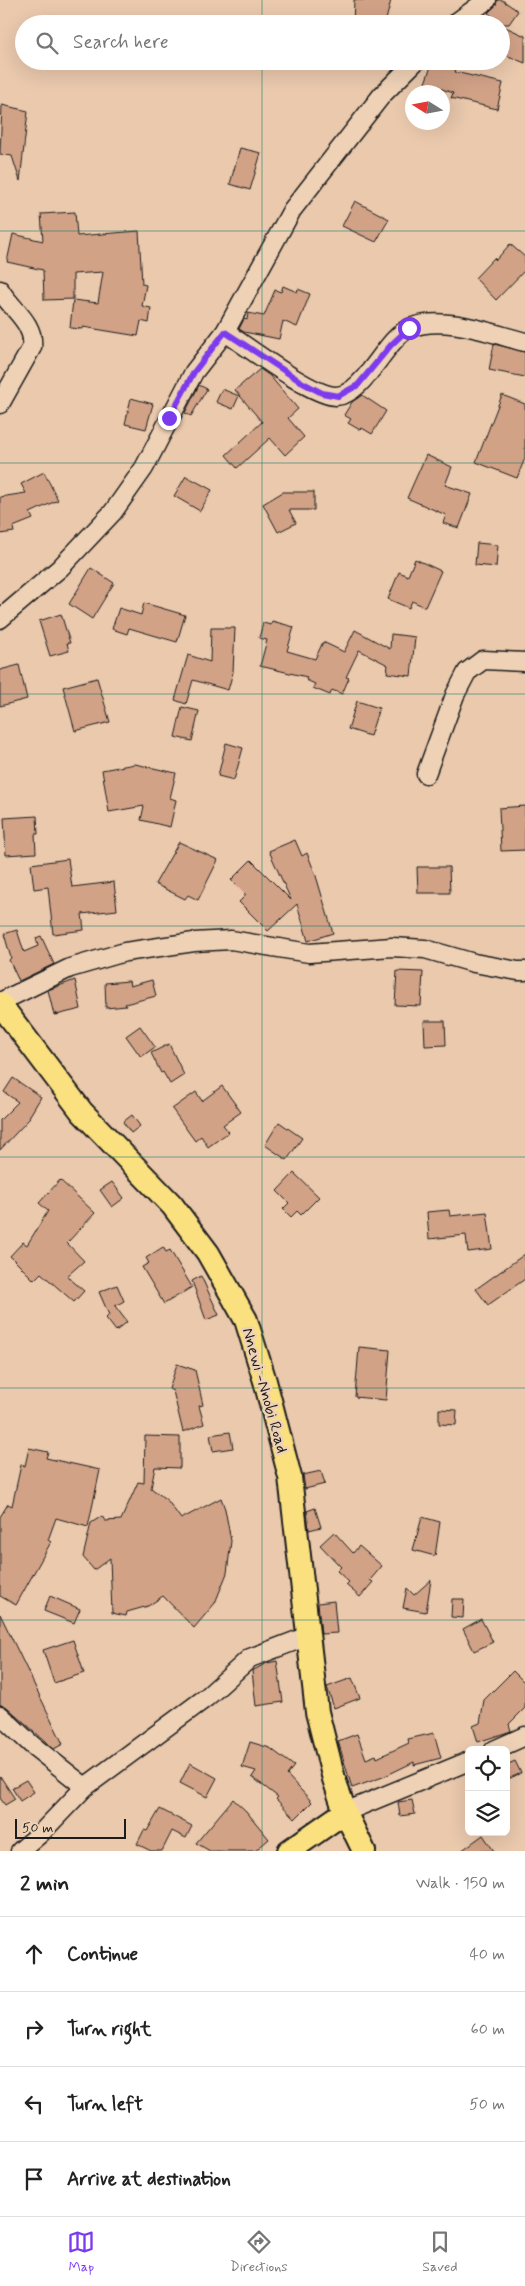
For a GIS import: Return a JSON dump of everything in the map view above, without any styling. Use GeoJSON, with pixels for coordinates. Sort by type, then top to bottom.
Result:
{"type":"FeatureCollection","features":[{"type":"Feature","properties":{"kind":"main road","name":"Nnewi -Nnobi Road"},"geometry":{"type":"LineString","coordinates":[[0,1004],[82,1112],[172,1205],[208,1253],[246,1320],[265,1381],[290,1477],[317,1712],[334,1780],[345,1812],[364,1851]]}},
{"type":"Feature","properties":{"kind":"main road"},"geometry":{"type":"LineString","coordinates":[[289,1851],[345,1812]]}},
{"type":"Feature","properties":{"kind":"street"},"geometry":{"type":"LineString","coordinates":[[466,15],[487,0]]}},
{"type":"Feature","properties":{"kind":"street"},"geometry":{"type":"LineString","coordinates":[[0,619],[60,568],[113,512],[144,468],[194,372],[225,332],[292,210],[382,95],[407,70]]}},
{"type":"Feature","properties":{"kind":"street"},"geometry":{"type":"LineString","coordinates":[[0,290],[6,301],[28,325],[33,338],[32,347],[0,404]]}},
{"type":"Feature","properties":{"kind":"street"},"geometry":{"type":"LineString","coordinates":[[225,332],[303,383],[322,393],[338,396],[358,385],[391,345],[409,328],[432,323],[466,326],[525,342]]}},
{"type":"Feature","properties":{"kind":"street"},"geometry":{"type":"LineString","coordinates":[[426,774],[455,695],[467,672],[483,660],[525,662]]}},
{"type":"Feature","properties":{"kind":"street"},"geometry":{"type":"LineString","coordinates":[[0,1004],[70,968],[125,952],[231,940],[309,953],[392,947],[425,950],[474,963],[525,971]]}},
{"type":"Feature","properties":{"kind":"street"},"geometry":{"type":"LineString","coordinates":[[20,1851],[41,1833],[85,1787],[208,1697],[250,1658],[308,1636]]}},
{"type":"Feature","properties":{"kind":"street"},"geometry":{"type":"LineString","coordinates":[[0,1715],[32,1745],[85,1787]]}},
{"type":"Feature","properties":{"kind":"street"},"geometry":{"type":"LineString","coordinates":[[503,1746],[525,1736]]}},
{"type":"Feature","properties":{"kind":"street"},"geometry":{"type":"LineString","coordinates":[[345,1812],[465,1763]]}},
{"type":"Feature","properties":{"kind":"building"},"geometry":{"type":"Polygon","coordinates":[[[354,0],[391,0],[387,15],[353,15],[354,0]]]}},
{"type":"Feature","properties":{"kind":"building"},"geometry":{"type":"Polygon","coordinates":[[[497,0],[502,0],[518,11],[510,23],[510,15],[491,15],[488,13],[496,5],[497,0]]]}},
{"type":"Feature","properties":{"kind":"building"},"geometry":{"type":"Polygon","coordinates":[[[510,29],[525,36],[525,63],[510,57],[510,29]]]}},
{"type":"Feature","properties":{"kind":"building"},"geometry":{"type":"Polygon","coordinates":[[[430,70],[456,70],[455,72],[503,83],[497,109],[451,98],[453,93],[450,92],[450,85],[431,85],[425,83],[430,70]]]}},
{"type":"Feature","properties":{"kind":"building"},"geometry":{"type":"Polygon","coordinates":[[[2,105],[28,111],[20,181],[12,156],[0,154],[2,105]]]}},
{"type":"Feature","properties":{"kind":"building"},"geometry":{"type":"Polygon","coordinates":[[[240,148],[261,153],[250,190],[230,184],[240,148]]]}},
{"type":"Feature","properties":{"kind":"building"},"geometry":{"type":"Polygon","coordinates":[[[355,201],[389,219],[376,242],[342,226],[355,201]]]}},
{"type":"Feature","properties":{"kind":"building"},"geometry":{"type":"Polygon","coordinates":[[[75,212],[77,236],[139,231],[142,284],[146,285],[142,306],[151,308],[149,323],[141,321],[138,336],[83,327],[83,329],[70,328],[73,300],[98,303],[103,272],[73,274],[73,299],[44,300],[43,270],[7,262],[13,234],[43,241],[41,214],[75,212]]]}},
{"type":"Feature","properties":{"kind":"building"},"geometry":{"type":"Polygon","coordinates":[[[510,244],[525,257],[525,270],[496,300],[475,278],[494,258],[496,260],[510,244]]]}},
{"type":"Feature","properties":{"kind":"building"},"geometry":{"type":"Polygon","coordinates":[[[283,286],[297,292],[298,289],[310,294],[297,327],[283,321],[279,339],[244,332],[239,329],[244,319],[247,320],[248,313],[264,316],[275,290],[281,292],[283,286]]]}},
{"type":"Feature","properties":{"kind":"building"},"geometry":{"type":"Polygon","coordinates":[[[494,344],[525,352],[525,377],[489,370],[494,344]]]}},
{"type":"Feature","properties":{"kind":"building"},"geometry":{"type":"Polygon","coordinates":[[[260,369],[270,376],[298,409],[288,418],[304,437],[285,455],[270,438],[237,468],[226,455],[262,422],[235,390],[260,369]]]}},
{"type":"Feature","properties":{"kind":"building"},"geometry":{"type":"Polygon","coordinates":[[[199,385],[207,389],[191,416],[185,413],[199,385]]]}},
{"type":"Feature","properties":{"kind":"building"},"geometry":{"type":"Polygon","coordinates":[[[222,389],[239,396],[233,409],[216,402],[222,389]]]}},
{"type":"Feature","properties":{"kind":"building"},"geometry":{"type":"Polygon","coordinates":[[[362,395],[386,411],[372,434],[348,423],[351,419],[344,415],[352,402],[362,395]]]}},
{"type":"Feature","properties":{"kind":"building"},"geometry":{"type":"Polygon","coordinates":[[[502,395],[525,404],[525,458],[517,478],[476,462],[502,395]]]}},
{"type":"Feature","properties":{"kind":"building"},"geometry":{"type":"Polygon","coordinates":[[[131,398],[153,404],[146,429],[125,424],[131,398]]]}},
{"type":"Feature","properties":{"kind":"building"},"geometry":{"type":"Polygon","coordinates":[[[426,455],[452,467],[445,485],[472,494],[459,528],[443,523],[446,515],[407,498],[426,455]]]}},
{"type":"Feature","properties":{"kind":"building"},"geometry":{"type":"Polygon","coordinates":[[[44,472],[58,500],[30,513],[33,519],[13,527],[14,532],[0,534],[0,497],[26,493],[21,484],[44,472]]]}},
{"type":"Feature","properties":{"kind":"building"},"geometry":{"type":"Polygon","coordinates":[[[186,476],[212,490],[200,511],[174,496],[186,476]]]}},
{"type":"Feature","properties":{"kind":"building"},"geometry":{"type":"Polygon","coordinates":[[[283,492],[314,492],[314,510],[289,510],[296,523],[278,532],[263,504],[283,492]]]}},
{"type":"Feature","properties":{"kind":"building"},"geometry":{"type":"Polygon","coordinates":[[[477,543],[498,545],[496,567],[475,565],[477,543]]]}},
{"type":"Feature","properties":{"kind":"building"},"geometry":{"type":"Polygon","coordinates":[[[415,559],[441,571],[425,607],[412,601],[409,608],[388,599],[399,572],[408,576],[415,559]]]}},
{"type":"Feature","properties":{"kind":"building"},"geometry":{"type":"Polygon","coordinates":[[[91,568],[114,583],[92,619],[69,604],[91,568]]]}},
{"type":"Feature","properties":{"kind":"building"},"geometry":{"type":"Polygon","coordinates":[[[144,603],[185,615],[177,642],[129,628],[127,634],[112,629],[119,608],[141,615],[144,603]]]}},
{"type":"Feature","properties":{"kind":"building"},"geometry":{"type":"Polygon","coordinates":[[[61,614],[70,643],[67,643],[69,651],[50,656],[39,621],[61,614]]]}},
{"type":"Feature","properties":{"kind":"building"},"geometry":{"type":"Polygon","coordinates":[[[272,621],[294,627],[287,651],[315,659],[323,642],[344,652],[355,630],[390,649],[391,634],[415,637],[411,676],[387,673],[388,665],[359,650],[346,677],[349,678],[342,694],[332,690],[330,695],[313,688],[315,684],[306,680],[307,677],[260,666],[267,640],[259,638],[263,623],[271,625],[272,621]]]}},
{"type":"Feature","properties":{"kind":"building"},"geometry":{"type":"Polygon","coordinates":[[[211,628],[235,628],[233,672],[228,690],[193,680],[186,704],[175,700],[188,655],[210,662],[211,628]]]}},
{"type":"Feature","properties":{"kind":"building"},"geometry":{"type":"Polygon","coordinates":[[[19,665],[27,699],[0,706],[0,670],[19,665]]]}},
{"type":"Feature","properties":{"kind":"building"},"geometry":{"type":"Polygon","coordinates":[[[97,678],[110,722],[75,731],[63,687],[97,678]]]}},
{"type":"Feature","properties":{"kind":"building"},"geometry":{"type":"Polygon","coordinates":[[[357,701],[379,708],[370,736],[348,729],[357,701]]]}},
{"type":"Feature","properties":{"kind":"building"},"geometry":{"type":"Polygon","coordinates":[[[182,707],[199,711],[192,741],[175,737],[182,707]]]}},
{"type":"Feature","properties":{"kind":"building"},"geometry":{"type":"Polygon","coordinates":[[[226,743],[243,748],[234,780],[218,776],[226,743]]]}},
{"type":"Feature","properties":{"kind":"building"},"geometry":{"type":"Polygon","coordinates":[[[135,764],[176,773],[170,798],[176,800],[170,827],[141,820],[144,806],[109,812],[102,770],[135,764]]]}},
{"type":"Feature","properties":{"kind":"building"},"geometry":{"type":"Polygon","coordinates":[[[525,806],[525,850],[501,851],[499,808],[525,806]]]}},
{"type":"Feature","properties":{"kind":"building"},"geometry":{"type":"Polygon","coordinates":[[[37,816],[38,834],[35,834],[36,853],[6,855],[4,818],[37,816]]]}},
{"type":"Feature","properties":{"kind":"building"},"geometry":{"type":"Polygon","coordinates":[[[295,840],[302,856],[307,853],[333,933],[308,941],[297,904],[268,931],[239,902],[246,895],[231,880],[251,860],[291,900],[269,851],[295,840]]]}},
{"type":"Feature","properties":{"kind":"building"},"geometry":{"type":"Polygon","coordinates":[[[179,842],[218,860],[198,900],[188,895],[185,899],[155,884],[179,842]]]}},
{"type":"Feature","properties":{"kind":"building"},"geometry":{"type":"Polygon","coordinates":[[[68,859],[72,887],[114,882],[117,910],[82,914],[84,930],[53,934],[48,887],[34,889],[31,864],[68,859]]]}},
{"type":"Feature","properties":{"kind":"building"},"geometry":{"type":"Polygon","coordinates":[[[417,867],[449,867],[450,893],[418,893],[417,867]]]}},
{"type":"Feature","properties":{"kind":"building"},"geometry":{"type":"Polygon","coordinates":[[[17,930],[24,952],[38,946],[36,938],[41,936],[54,964],[19,981],[9,960],[11,958],[4,934],[17,930]]]}},
{"type":"Feature","properties":{"kind":"building"},"geometry":{"type":"Polygon","coordinates":[[[397,971],[423,972],[421,1006],[395,1005],[397,971]]]}},
{"type":"Feature","properties":{"kind":"building"},"geometry":{"type":"Polygon","coordinates":[[[75,980],[81,1009],[54,1015],[48,990],[75,980]]]}},
{"type":"Feature","properties":{"kind":"building"},"geometry":{"type":"Polygon","coordinates":[[[152,980],[156,996],[125,1004],[126,1006],[106,1008],[105,983],[129,981],[130,986],[152,980]]]}},
{"type":"Feature","properties":{"kind":"building"},"geometry":{"type":"Polygon","coordinates":[[[424,1021],[445,1021],[446,1045],[425,1046],[424,1021]]]}},
{"type":"Feature","properties":{"kind":"building"},"geometry":{"type":"Polygon","coordinates":[[[140,1026],[155,1047],[141,1057],[126,1036],[140,1026]]]}},
{"type":"Feature","properties":{"kind":"building"},"geometry":{"type":"Polygon","coordinates":[[[169,1044],[184,1075],[170,1084],[163,1072],[161,1073],[151,1053],[169,1044]]]}},
{"type":"Feature","properties":{"kind":"building"},"geometry":{"type":"Polygon","coordinates":[[[13,1078],[41,1097],[30,1118],[0,1150],[0,1120],[18,1102],[4,1092],[13,1078]]]}},
{"type":"Feature","properties":{"kind":"building"},"geometry":{"type":"Polygon","coordinates":[[[222,1086],[241,1112],[223,1125],[229,1132],[208,1147],[201,1136],[195,1141],[172,1109],[196,1092],[202,1101],[222,1086]]]}},
{"type":"Feature","properties":{"kind":"building"},"geometry":{"type":"Polygon","coordinates":[[[132,1115],[140,1126],[131,1133],[123,1122],[132,1115]]]}},
{"type":"Feature","properties":{"kind":"building"},"geometry":{"type":"Polygon","coordinates":[[[279,1122],[302,1138],[287,1160],[265,1145],[279,1122]]]}},
{"type":"Feature","properties":{"kind":"building"},"geometry":{"type":"Polygon","coordinates":[[[294,1173],[319,1197],[301,1215],[297,1211],[291,1217],[283,1209],[289,1203],[277,1191],[294,1173]]]}},
{"type":"Feature","properties":{"kind":"building"},"geometry":{"type":"Polygon","coordinates":[[[60,1180],[95,1213],[67,1243],[84,1261],[67,1276],[84,1291],[74,1302],[41,1273],[34,1280],[10,1256],[23,1242],[27,1245],[48,1211],[39,1203],[60,1180]]]}},
{"type":"Feature","properties":{"kind":"building"},"geometry":{"type":"Polygon","coordinates":[[[112,1182],[124,1198],[112,1207],[100,1190],[112,1182]]]}},
{"type":"Feature","properties":{"kind":"building"},"geometry":{"type":"Polygon","coordinates":[[[449,1210],[450,1216],[487,1212],[492,1249],[468,1252],[466,1235],[429,1239],[427,1212],[449,1210]]]}},
{"type":"Feature","properties":{"kind":"building"},"geometry":{"type":"Polygon","coordinates":[[[163,1247],[166,1252],[170,1250],[192,1287],[164,1304],[142,1267],[149,1263],[146,1258],[163,1247]]]}},
{"type":"Feature","properties":{"kind":"building"},"geometry":{"type":"Polygon","coordinates":[[[525,1254],[525,1279],[488,1305],[476,1289],[525,1254]]]}},
{"type":"Feature","properties":{"kind":"building"},"geometry":{"type":"Polygon","coordinates":[[[201,1276],[219,1315],[206,1320],[192,1281],[201,1276]]]}},
{"type":"Feature","properties":{"kind":"building"},"geometry":{"type":"Polygon","coordinates":[[[117,1285],[124,1301],[115,1306],[127,1322],[116,1331],[106,1318],[109,1315],[99,1292],[117,1285]]]}},
{"type":"Feature","properties":{"kind":"building"},"geometry":{"type":"Polygon","coordinates":[[[359,1347],[390,1350],[386,1400],[355,1397],[359,1347]]]}},
{"type":"Feature","properties":{"kind":"building"},"geometry":{"type":"Polygon","coordinates":[[[177,1364],[195,1370],[203,1405],[199,1406],[204,1424],[183,1432],[173,1391],[169,1389],[177,1364]]]}},
{"type":"Feature","properties":{"kind":"building"},"geometry":{"type":"Polygon","coordinates":[[[439,1409],[457,1410],[456,1425],[439,1424],[439,1409]]]}},
{"type":"Feature","properties":{"kind":"building"},"geometry":{"type":"Polygon","coordinates":[[[230,1432],[233,1448],[213,1451],[210,1435],[230,1432]]]}},
{"type":"Feature","properties":{"kind":"building"},"geometry":{"type":"Polygon","coordinates":[[[145,1436],[180,1437],[180,1468],[155,1467],[151,1488],[168,1501],[181,1519],[221,1498],[225,1509],[231,1541],[227,1573],[215,1603],[194,1628],[163,1596],[148,1606],[127,1612],[126,1616],[112,1613],[110,1558],[94,1570],[83,1557],[91,1523],[102,1516],[105,1521],[121,1520],[138,1482],[144,1483],[145,1436]]]}},
{"type":"Feature","properties":{"kind":"building"},"geometry":{"type":"Polygon","coordinates":[[[29,1448],[48,1452],[46,1458],[100,1470],[88,1527],[56,1518],[48,1540],[51,1542],[16,1605],[0,1596],[0,1517],[8,1504],[12,1506],[21,1465],[25,1466],[29,1448]]]}},
{"type":"Feature","properties":{"kind":"building"},"geometry":{"type":"Polygon","coordinates":[[[321,1471],[325,1484],[305,1489],[303,1475],[321,1471]]]}},
{"type":"Feature","properties":{"kind":"building"},"geometry":{"type":"Polygon","coordinates":[[[315,1508],[321,1527],[309,1530],[307,1511],[315,1508]]]}},
{"type":"Feature","properties":{"kind":"building"},"geometry":{"type":"Polygon","coordinates":[[[422,1517],[440,1522],[435,1556],[413,1550],[422,1517]]]}},
{"type":"Feature","properties":{"kind":"building"},"geometry":{"type":"Polygon","coordinates":[[[334,1532],[353,1553],[359,1546],[382,1566],[370,1580],[373,1582],[360,1597],[346,1585],[349,1582],[337,1571],[341,1567],[320,1545],[334,1532]]]}},
{"type":"Feature","properties":{"kind":"building"},"geometry":{"type":"Polygon","coordinates":[[[431,1580],[426,1612],[403,1608],[407,1588],[414,1595],[431,1580]]]}},
{"type":"Feature","properties":{"kind":"building"},"geometry":{"type":"Polygon","coordinates":[[[50,1596],[80,1609],[74,1623],[44,1611],[50,1596]]]}},
{"type":"Feature","properties":{"kind":"building"},"geometry":{"type":"Polygon","coordinates":[[[452,1599],[464,1599],[463,1618],[451,1617],[452,1599]]]}},
{"type":"Feature","properties":{"kind":"building"},"geometry":{"type":"Polygon","coordinates":[[[334,1601],[337,1633],[321,1634],[318,1603],[334,1601]]]}},
{"type":"Feature","properties":{"kind":"building"},"geometry":{"type":"Polygon","coordinates":[[[0,1614],[63,1744],[54,1749],[7,1707],[0,1705],[0,1614]]]}},
{"type":"Feature","properties":{"kind":"building"},"geometry":{"type":"Polygon","coordinates":[[[481,1619],[493,1642],[474,1651],[463,1629],[481,1619]]]}},
{"type":"Feature","properties":{"kind":"building"},"geometry":{"type":"Polygon","coordinates":[[[73,1640],[84,1673],[54,1683],[43,1650],[73,1640]]]}},
{"type":"Feature","properties":{"kind":"building"},"geometry":{"type":"Polygon","coordinates":[[[277,1661],[283,1702],[256,1706],[252,1671],[267,1663],[277,1661]]]}},
{"type":"Feature","properties":{"kind":"building"},"geometry":{"type":"Polygon","coordinates":[[[513,1671],[525,1683],[525,1708],[509,1724],[511,1731],[478,1742],[473,1726],[480,1723],[484,1700],[513,1671]]]}},
{"type":"Feature","properties":{"kind":"building"},"geometry":{"type":"Polygon","coordinates":[[[352,1678],[360,1698],[334,1708],[327,1687],[352,1678]]]}},
{"type":"Feature","properties":{"kind":"building"},"geometry":{"type":"Polygon","coordinates":[[[434,1733],[441,1758],[414,1765],[414,1762],[383,1777],[352,1788],[338,1741],[357,1734],[366,1759],[376,1755],[377,1758],[409,1743],[408,1739],[434,1733]]]}},
{"type":"Feature","properties":{"kind":"building"},"geometry":{"type":"Polygon","coordinates":[[[250,1742],[270,1748],[294,1766],[287,1775],[312,1802],[295,1819],[276,1799],[278,1797],[252,1777],[256,1771],[242,1767],[250,1742]]]}},
{"type":"Feature","properties":{"kind":"building"},"geometry":{"type":"Polygon","coordinates":[[[515,1761],[521,1773],[510,1778],[510,1763],[515,1761]]]}},
{"type":"Feature","properties":{"kind":"building"},"geometry":{"type":"Polygon","coordinates":[[[190,1763],[217,1778],[207,1797],[180,1783],[190,1763]]]}},
{"type":"Feature","properties":{"kind":"building"},"geometry":{"type":"Polygon","coordinates":[[[0,1776],[15,1799],[5,1805],[0,1798],[0,1776]]]}},
{"type":"Feature","properties":{"kind":"building"},"geometry":{"type":"Polygon","coordinates":[[[26,1780],[34,1792],[20,1801],[12,1788],[26,1780]]]}},
{"type":"Feature","properties":{"kind":"building"},"geometry":{"type":"Polygon","coordinates":[[[233,1799],[246,1811],[269,1839],[255,1851],[210,1851],[196,1843],[233,1799]]]}},
{"type":"Feature","properties":{"kind":"building"},"geometry":{"type":"Polygon","coordinates":[[[412,1800],[415,1814],[400,1816],[398,1802],[412,1800]]]}},
{"type":"Feature","properties":{"kind":"building"},"geometry":{"type":"Polygon","coordinates":[[[160,1809],[192,1826],[186,1838],[172,1831],[162,1851],[151,1851],[137,1844],[144,1830],[147,1831],[160,1809]]]}},
{"type":"Feature","properties":{"kind":"building"},"geometry":{"type":"Polygon","coordinates":[[[484,1836],[494,1851],[461,1851],[484,1836]]]}},
{"type":"Feature","properties":{"kind":"route"},"geometry":{"type":"LineString","coordinates":[[169,418],[194,372],[225,332],[303,383],[322,393],[338,396],[358,385],[391,345],[409,328]]}}]}
